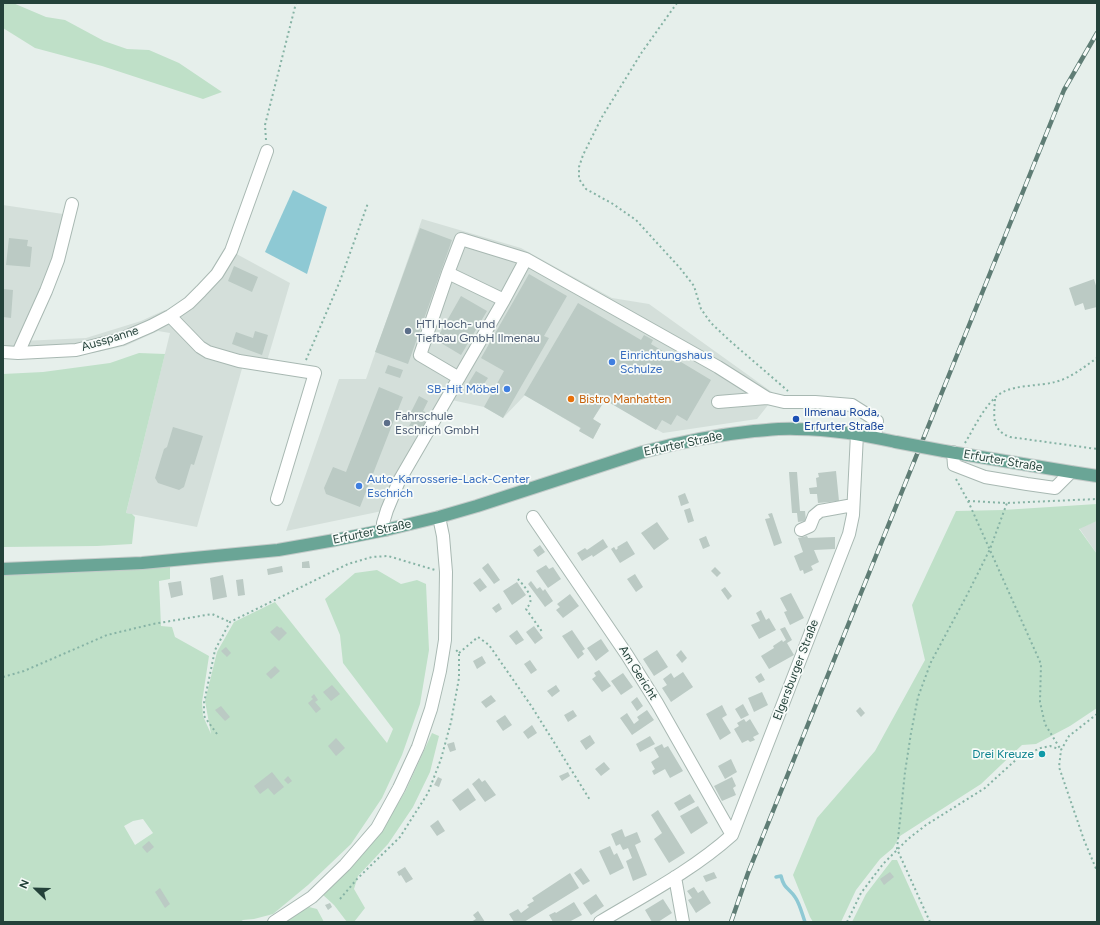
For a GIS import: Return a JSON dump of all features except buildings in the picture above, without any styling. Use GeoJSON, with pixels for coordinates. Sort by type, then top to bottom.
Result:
{"type":"FeatureCollection","features":[{"type":"Feature","properties":{"kind":"main road","name":"Erfurter Straße"},"geometry":{"type":"LineString","coordinates":[[3,569],[142,563],[278,550],[385,530],[439,517],[665,446],[747,432],[794,428],[857,434],[1097,476]]}},
{"type":"Feature","properties":{"kind":"street","name":"Ausspanne"},"geometry":{"type":"LineString","coordinates":[[3,352],[18,353],[76,350],[120,339],[151,326],[170,316],[189,303],[217,274],[231,251],[267,151]]}},
{"type":"Feature","properties":{"kind":"street"},"geometry":{"type":"LineString","coordinates":[[18,353],[46,291],[58,260],[72,204]]}},
{"type":"Feature","properties":{"kind":"street"},"geometry":{"type":"LineString","coordinates":[[459,378],[420,355],[461,239],[526,259],[718,367],[767,398]]}},
{"type":"Feature","properties":{"kind":"street"},"geometry":{"type":"LineString","coordinates":[[385,530],[383,523],[399,482],[526,259]]}},
{"type":"Feature","properties":{"kind":"street"},"geometry":{"type":"LineString","coordinates":[[448,273],[504,300]]}},
{"type":"Feature","properties":{"kind":"street"},"geometry":{"type":"LineString","coordinates":[[170,316],[200,347],[208,352],[239,361],[315,373],[277,499]]}},
{"type":"Feature","properties":{"kind":"street"},"geometry":{"type":"LineString","coordinates":[[718,402],[767,398],[784,402],[800,401],[852,405],[876,421],[875,437]]}},
{"type":"Feature","properties":{"kind":"street","name":"Elgersburger Straße"},"geometry":{"type":"LineString","coordinates":[[600,922],[676,877],[717,849],[732,835],[849,534],[853,505],[857,434]]}},
{"type":"Feature","properties":{"kind":"street"},"geometry":{"type":"LineString","coordinates":[[953,452],[954,465],[985,477],[1026,484],[1055,488],[1071,472]]}},
{"type":"Feature","properties":{"kind":"street"},"geometry":{"type":"LineString","coordinates":[[801,530],[810,526],[814,516],[820,511],[853,505]]}},
{"type":"Feature","properties":{"kind":"street"},"geometry":{"type":"LineString","coordinates":[[274,922],[312,897],[345,865],[377,828],[399,788],[418,746],[431,709],[440,671],[445,640],[446,572],[443,536],[439,517]]}},
{"type":"Feature","properties":{"kind":"street","name":"Am Gericht"},"geometry":{"type":"LineString","coordinates":[[533,518],[627,655],[657,703],[732,835]]}},
{"type":"Feature","properties":{"kind":"street"},"geometry":{"type":"LineString","coordinates":[[676,877],[684,922]]}},
{"type":"Feature","properties":{"kind":"path"},"geometry":{"type":"LineString","coordinates":[[267,151],[265,125],[296,3]]}},
{"type":"Feature","properties":{"kind":"path"},"geometry":{"type":"LineString","coordinates":[[677,3],[642,52],[602,117],[581,161],[579,167],[579,179],[586,189],[613,204],[636,220],[680,268],[694,286],[701,309],[711,323],[800,401]]}},
{"type":"Feature","properties":{"kind":"path"},"geometry":{"type":"LineString","coordinates":[[302,371],[340,281],[368,203]]}},
{"type":"Feature","properties":{"kind":"path"},"geometry":{"type":"LineString","coordinates":[[953,452],[966,443],[980,416],[995,398],[1003,392],[1012,389],[1056,382],[1079,372],[1097,358]]}},
{"type":"Feature","properties":{"kind":"path"},"geometry":{"type":"LineString","coordinates":[[995,398],[994,421],[997,430],[1003,435],[1097,449]]}},
{"type":"Feature","properties":{"kind":"path"},"geometry":{"type":"LineString","coordinates":[[1061,750],[1045,724],[1040,702],[1041,664],[968,500],[1007,503],[1097,499]]}},
{"type":"Feature","properties":{"kind":"path"},"geometry":{"type":"LineString","coordinates":[[930,922],[897,849],[905,772],[918,697],[931,662],[990,549],[1007,503]]}},
{"type":"Feature","properties":{"kind":"path"},"geometry":{"type":"LineString","coordinates":[[217,734],[204,716],[204,703],[215,650],[230,622],[348,564],[372,557],[388,556],[431,570],[446,572]]}},
{"type":"Feature","properties":{"kind":"path"},"geometry":{"type":"LineString","coordinates":[[518,579],[530,596],[530,603],[526,609],[543,633]]}},
{"type":"Feature","properties":{"kind":"path"},"geometry":{"type":"LineString","coordinates":[[3,677],[24,671],[107,635],[153,624],[212,614],[230,622]]}},
{"type":"Feature","properties":{"kind":"path"},"geometry":{"type":"LineString","coordinates":[[459,653],[478,637],[489,645],[532,707],[590,800]]}},
{"type":"Feature","properties":{"kind":"path"},"geometry":{"type":"LineString","coordinates":[[340,899],[357,879],[400,836],[428,793],[441,759],[451,722],[459,678],[459,653],[445,640]]}},
{"type":"Feature","properties":{"kind":"path"},"geometry":{"type":"LineString","coordinates":[[1097,714],[1068,736],[1061,750],[1059,767],[1084,840],[1097,871]]}},
{"type":"Feature","properties":{"kind":"path"},"geometry":{"type":"LineString","coordinates":[[847,922],[861,893],[883,864],[897,849],[926,825],[985,788],[1019,758],[1041,748],[1050,746],[1061,750]]}},
{"type":"Feature","properties":{"kind":"shaded area"},"geometry":{"type":"Polygon","coordinates":[[[3,205],[63,214],[69,218],[23,341],[86,338],[141,321],[165,310],[170,315],[231,251],[290,283],[267,361],[245,358],[197,527],[126,513],[170,333],[158,331],[125,346],[97,352],[54,357],[3,357],[3,205]]]}},
{"type":"Feature","properties":{"kind":"shaded area"},"geometry":{"type":"Polygon","coordinates":[[[422,219],[521,248],[612,298],[649,304],[776,395],[757,419],[663,433],[605,400],[593,419],[601,424],[593,439],[579,431],[580,428],[525,395],[503,418],[484,407],[447,399],[387,510],[286,531],[339,379],[366,379],[422,219]]]}},
{"type":"Feature","properties":{"kind":"shaded area"},"geometry":{"type":"Polygon","coordinates":[[[1097,521],[1097,554],[1079,528],[1097,521]]]}},
{"type":"Feature","properties":{"kind":"green space"},"geometry":{"type":"Polygon","coordinates":[[[3,3],[13,3],[46,17],[65,20],[104,41],[127,49],[149,50],[179,63],[222,92],[203,99],[102,66],[35,48],[3,28],[3,3]]]}},
{"type":"Feature","properties":{"kind":"green space"},"geometry":{"type":"Polygon","coordinates":[[[139,353],[165,354],[126,513],[132,514],[135,517],[132,544],[3,547],[3,374],[43,372],[110,363],[139,353]]]}},
{"type":"Feature","properties":{"kind":"green space"},"geometry":{"type":"Polygon","coordinates":[[[1097,504],[1097,521],[1079,529],[1097,554],[1097,708],[1070,726],[1036,744],[1022,745],[981,784],[900,836],[893,848],[880,859],[856,890],[841,922],[813,922],[793,875],[817,818],[875,751],[925,660],[912,605],[956,511],[1003,510],[1097,504]]]}},
{"type":"Feature","properties":{"kind":"green space"},"geometry":{"type":"Polygon","coordinates":[[[170,566],[170,579],[159,581],[161,626],[172,627],[175,637],[209,656],[202,702],[203,716],[211,734],[205,701],[217,652],[234,622],[275,602],[387,743],[393,729],[343,663],[340,635],[325,599],[355,573],[377,570],[401,584],[417,580],[426,584],[429,650],[420,704],[402,755],[382,798],[351,844],[308,885],[273,914],[254,919],[243,920],[240,922],[3,922],[3,573],[170,566]],[[143,819],[133,821],[124,826],[135,845],[153,833],[143,819]]]}},
{"type":"Feature","properties":{"kind":"green space"},"geometry":{"type":"Polygon","coordinates":[[[432,733],[439,736],[430,772],[413,807],[388,844],[358,876],[354,889],[365,908],[354,922],[347,922],[334,905],[322,894],[382,830],[406,790],[432,733]]]}},
{"type":"Feature","properties":{"kind":"green space"},"geometry":{"type":"Polygon","coordinates":[[[892,860],[897,860],[925,922],[852,922],[866,894],[892,860]]]}},
{"type":"Feature","properties":{"kind":"green space"},"geometry":{"type":"Polygon","coordinates":[[[305,906],[317,909],[324,922],[283,922],[305,906]]]}},
{"type":"Feature","properties":{"kind":"water"},"geometry":{"type":"Polygon","coordinates":[[[293,190],[327,207],[307,274],[265,252],[293,190]]]}},
{"type":"Feature","properties":{"kind":"waterway"},"geometry":{"type":"LineString","coordinates":[[776,877],[781,876],[785,886],[795,897],[800,906],[805,922]]}},
{"type":"Feature","properties":{"kind":"railway"},"geometry":{"type":"LineString","coordinates":[[731,922],[748,873],[1064,90],[1097,33]]}},
{"type":"Feature","properties":{"kind":"place","name":"HTI Hoch- und Tiefbau GmbH Ilmenau"},"geometry":{"type":"Point","coordinates":[408,331]}},
{"type":"Feature","properties":{"kind":"place","name":"Einrichtungshaus Schulze"},"geometry":{"type":"Point","coordinates":[612,362]}},
{"type":"Feature","properties":{"kind":"place","name":"SB-Hit Möbel"},"geometry":{"type":"Point","coordinates":[507,389]}},
{"type":"Feature","properties":{"kind":"place","name":"Bistro Manhatten"},"geometry":{"type":"Point","coordinates":[571,399]}},
{"type":"Feature","properties":{"kind":"place","name":"Ilmenau Roda, Erfurter Straße"},"geometry":{"type":"Point","coordinates":[796,419]}},
{"type":"Feature","properties":{"kind":"place","name":"Fahrschule Eschrich GmbH"},"geometry":{"type":"Point","coordinates":[387,423]}},
{"type":"Feature","properties":{"kind":"place","name":"Auto-Karrosserie-Lack-Center Eschrich"},"geometry":{"type":"Point","coordinates":[359,486]}},
{"type":"Feature","properties":{"kind":"place","name":"Drei Kreuze"},"geometry":{"type":"Point","coordinates":[1042,754]}}]}
